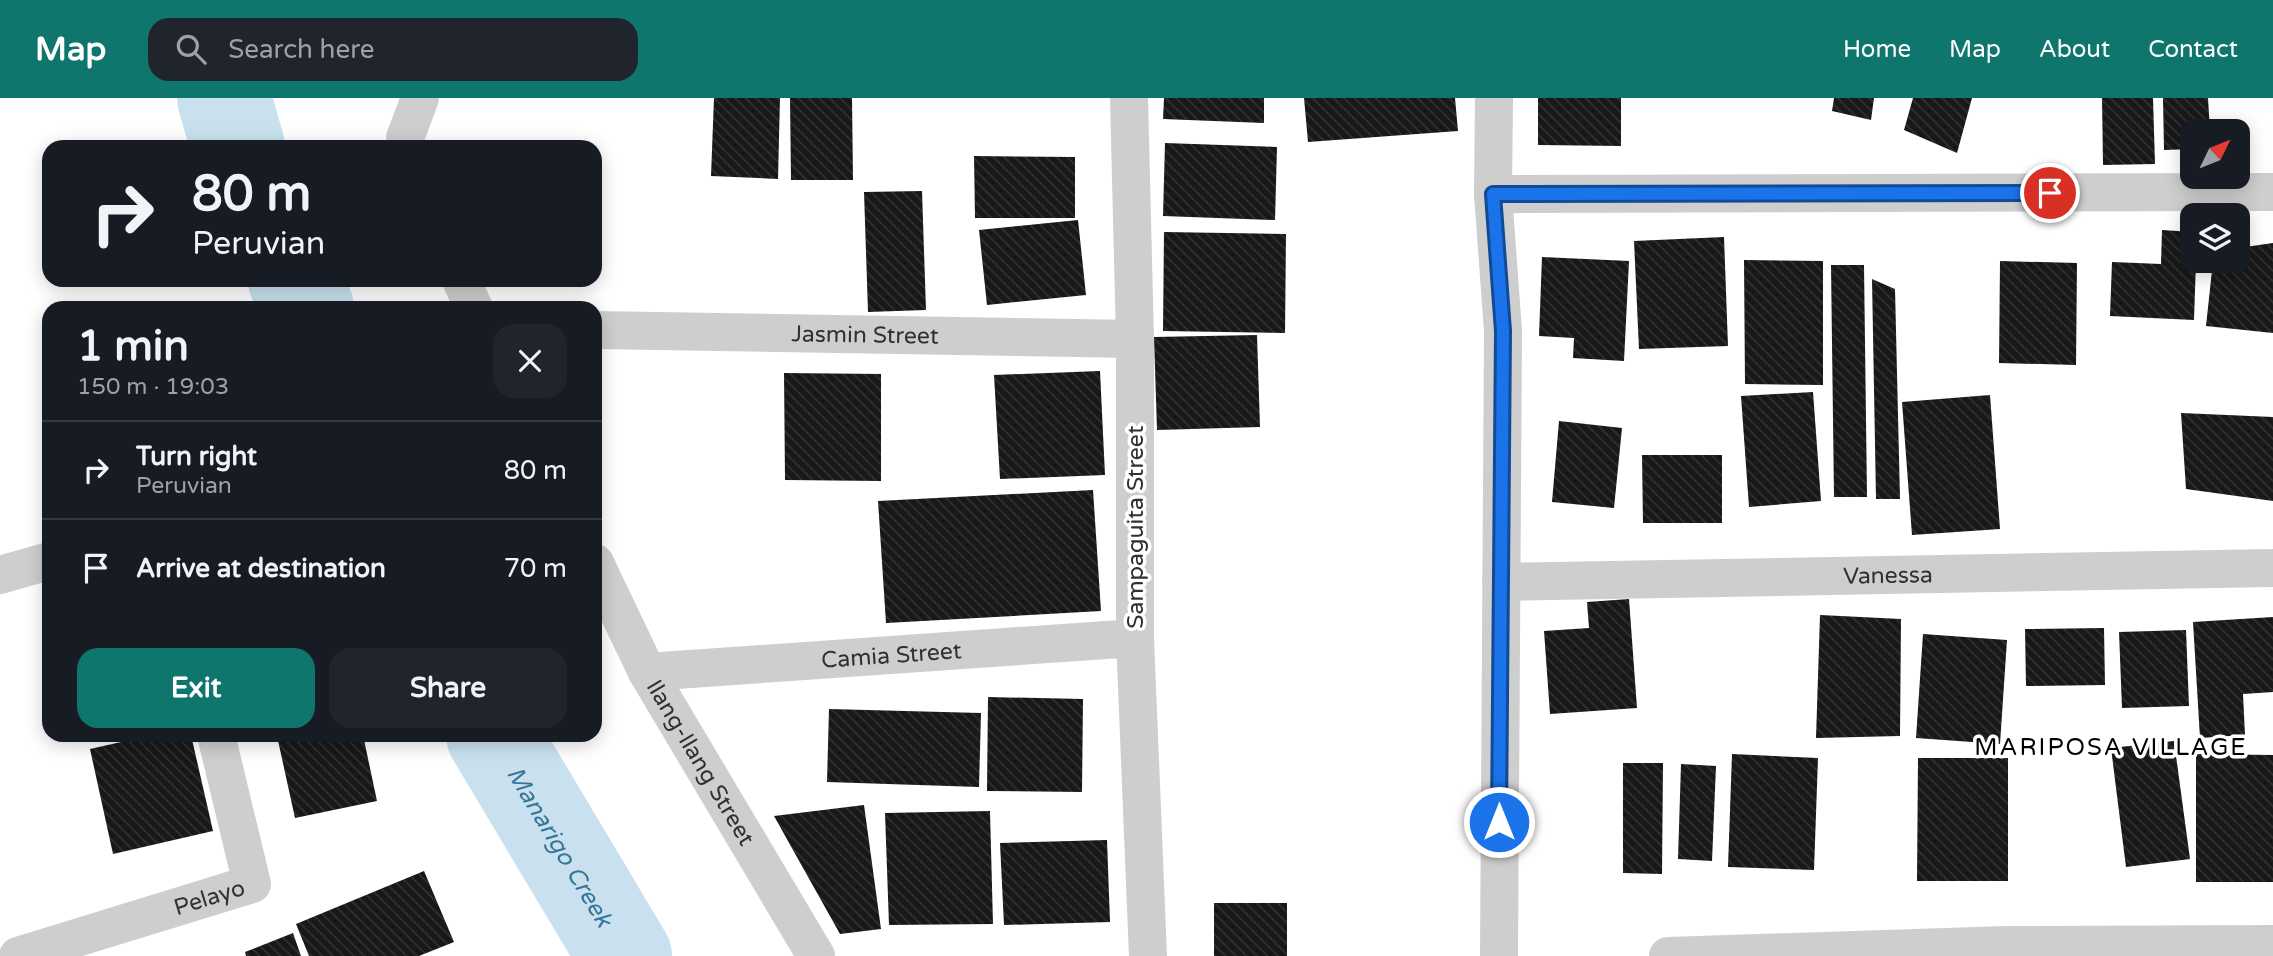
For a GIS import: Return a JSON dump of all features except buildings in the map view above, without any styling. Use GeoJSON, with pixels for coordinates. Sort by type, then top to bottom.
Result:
{"type":"FeatureCollection","features":[{"type":"Feature","properties":{"kind":"street"},"geometry":{"type":"LineString","coordinates":[[405,140],[420,98]]}},
{"type":"Feature","properties":{"kind":"street","name":"Sampaguita Street"},"geometry":{"type":"LineString","coordinates":[[1129,98],[1135,339],[1135,638],[1148,956]]}},
{"type":"Feature","properties":{"kind":"street"},"geometry":{"type":"LineString","coordinates":[[1494,98],[1493,194],[1503,331],[1499,956]]}},
{"type":"Feature","properties":{"kind":"street"},"geometry":{"type":"LineString","coordinates":[[1493,194],[2273,192]]}},
{"type":"Feature","properties":{"kind":"street","name":"Jasmin Street"},"geometry":{"type":"LineString","coordinates":[[602,330],[1135,339]]}},
{"type":"Feature","properties":{"kind":"street"},"geometry":{"type":"LineString","coordinates":[[0,575],[42,563]]}},
{"type":"Feature","properties":{"kind":"street","name":"Vanessa"},"geometry":{"type":"LineString","coordinates":[[1501,582],[2273,568]]}},
{"type":"Feature","properties":{"kind":"street","name":"Ilang-Ilang Street"},"geometry":{"type":"LineString","coordinates":[[602,578],[647,672],[816,956]]}},
{"type":"Feature","properties":{"kind":"street","name":"Camia Street"},"geometry":{"type":"LineString","coordinates":[[647,672],[1135,638]]}},
{"type":"Feature","properties":{"kind":"street","name":"Pelayo"},"geometry":{"type":"LineString","coordinates":[[18,956],[252,884],[218,742]]}},
{"type":"Feature","properties":{"kind":"street"},"geometry":{"type":"LineString","coordinates":[[1668,956],[2007,945],[2273,944]]}},
{"type":"Feature","properties":{"kind":"waterway","name":"Manarigo Creek"},"geometry":{"type":"LineString","coordinates":[[224,98],[236,140]]}},
{"type":"Feature","properties":{"kind":"waterway","name":"Manarigo Creek"},"geometry":{"type":"LineString","coordinates":[[298,287],[304,301]]}},
{"type":"Feature","properties":{"kind":"waterway","name":"Manarigo Creek"},"geometry":{"type":"LineString","coordinates":[[497,742],[625,956]]}},
{"type":"Feature","properties":{"kind":"district","name":"MARIPOSA VILLAGE"},"geometry":{"type":"Point","coordinates":[2111,747]}},
{"type":"Feature","properties":{"kind":"route"},"geometry":{"type":"LineString","coordinates":[[1499,822],[1503,331],[1493,194],[2050,193]]}}]}
